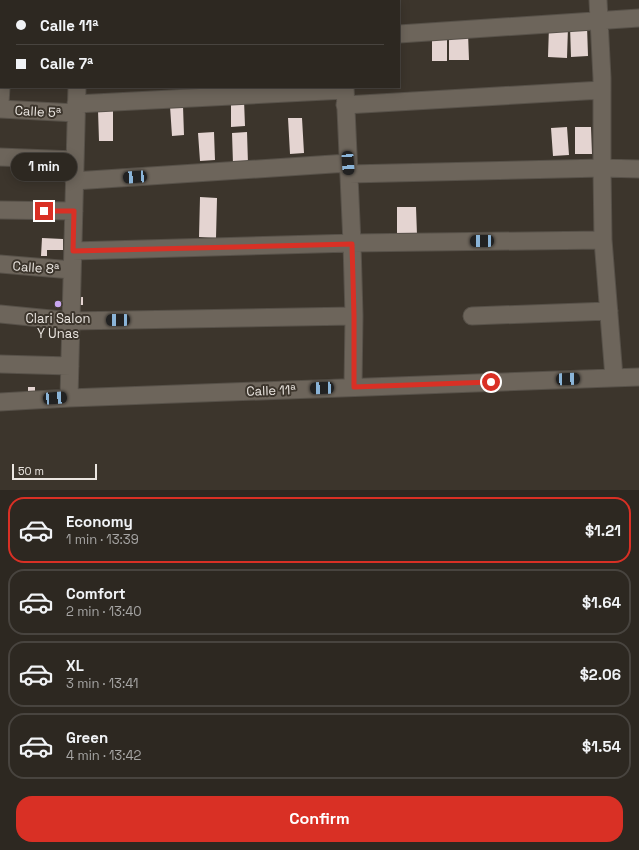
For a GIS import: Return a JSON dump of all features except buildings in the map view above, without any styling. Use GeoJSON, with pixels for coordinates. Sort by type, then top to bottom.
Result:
{"type":"FeatureCollection","features":[{"type":"Feature","properties":{"kind":"street"},"geometry":{"type":"LineString","coordinates":[[598,0],[602,90],[603,240],[614,377]]}},
{"type":"Feature","properties":{"kind":"street"},"geometry":{"type":"LineString","coordinates":[[400,34],[639,18]]}},
{"type":"Feature","properties":{"kind":"street"},"geometry":{"type":"LineString","coordinates":[[0,103],[1,88]]}},
{"type":"Feature","properties":{"kind":"street"},"geometry":{"type":"LineString","coordinates":[[69,398],[77,88]]}},
{"type":"Feature","properties":{"kind":"street","name":"Calle 5ª"},"geometry":{"type":"LineString","coordinates":[[0,109],[76,109],[345,94],[602,90]]}},
{"type":"Feature","properties":{"kind":"street"},"geometry":{"type":"LineString","coordinates":[[345,94],[352,244],[354,387]]}},
{"type":"Feature","properties":{"kind":"street"},"geometry":{"type":"LineString","coordinates":[[0,156],[75,160]]}},
{"type":"Feature","properties":{"kind":"street"},"geometry":{"type":"LineString","coordinates":[[74,181],[348,169],[639,169]]}},
{"type":"Feature","properties":{"kind":"street"},"geometry":{"type":"LineString","coordinates":[[0,210],[74,211]]}},
{"type":"Feature","properties":{"kind":"street"},"geometry":{"type":"LineString","coordinates":[[73,251],[352,244],[603,240]]}},
{"type":"Feature","properties":{"kind":"street","name":"Calle 8ª"},"geometry":{"type":"LineString","coordinates":[[0,264],[72,270]]}},
{"type":"Feature","properties":{"kind":"street"},"geometry":{"type":"LineString","coordinates":[[472,316],[609,311]]}},
{"type":"Feature","properties":{"kind":"street"},"geometry":{"type":"LineString","coordinates":[[0,314],[71,321],[354,316]]}},
{"type":"Feature","properties":{"kind":"street"},"geometry":{"type":"LineString","coordinates":[[0,364],[70,366]]}},
{"type":"Feature","properties":{"kind":"street","name":"Calle 11ª"},"geometry":{"type":"LineString","coordinates":[[0,402],[69,398],[639,377]]}},
{"type":"Feature","properties":{"kind":"place","name":"Clari Salon Y Unas"},"geometry":{"type":"Point","coordinates":[58,304]}},
{"type":"Feature","properties":{"kind":"route"},"geometry":{"type":"LineString","coordinates":[[44,211],[74,211],[73,251],[352,244],[354,387],[491,382]]}}]}
